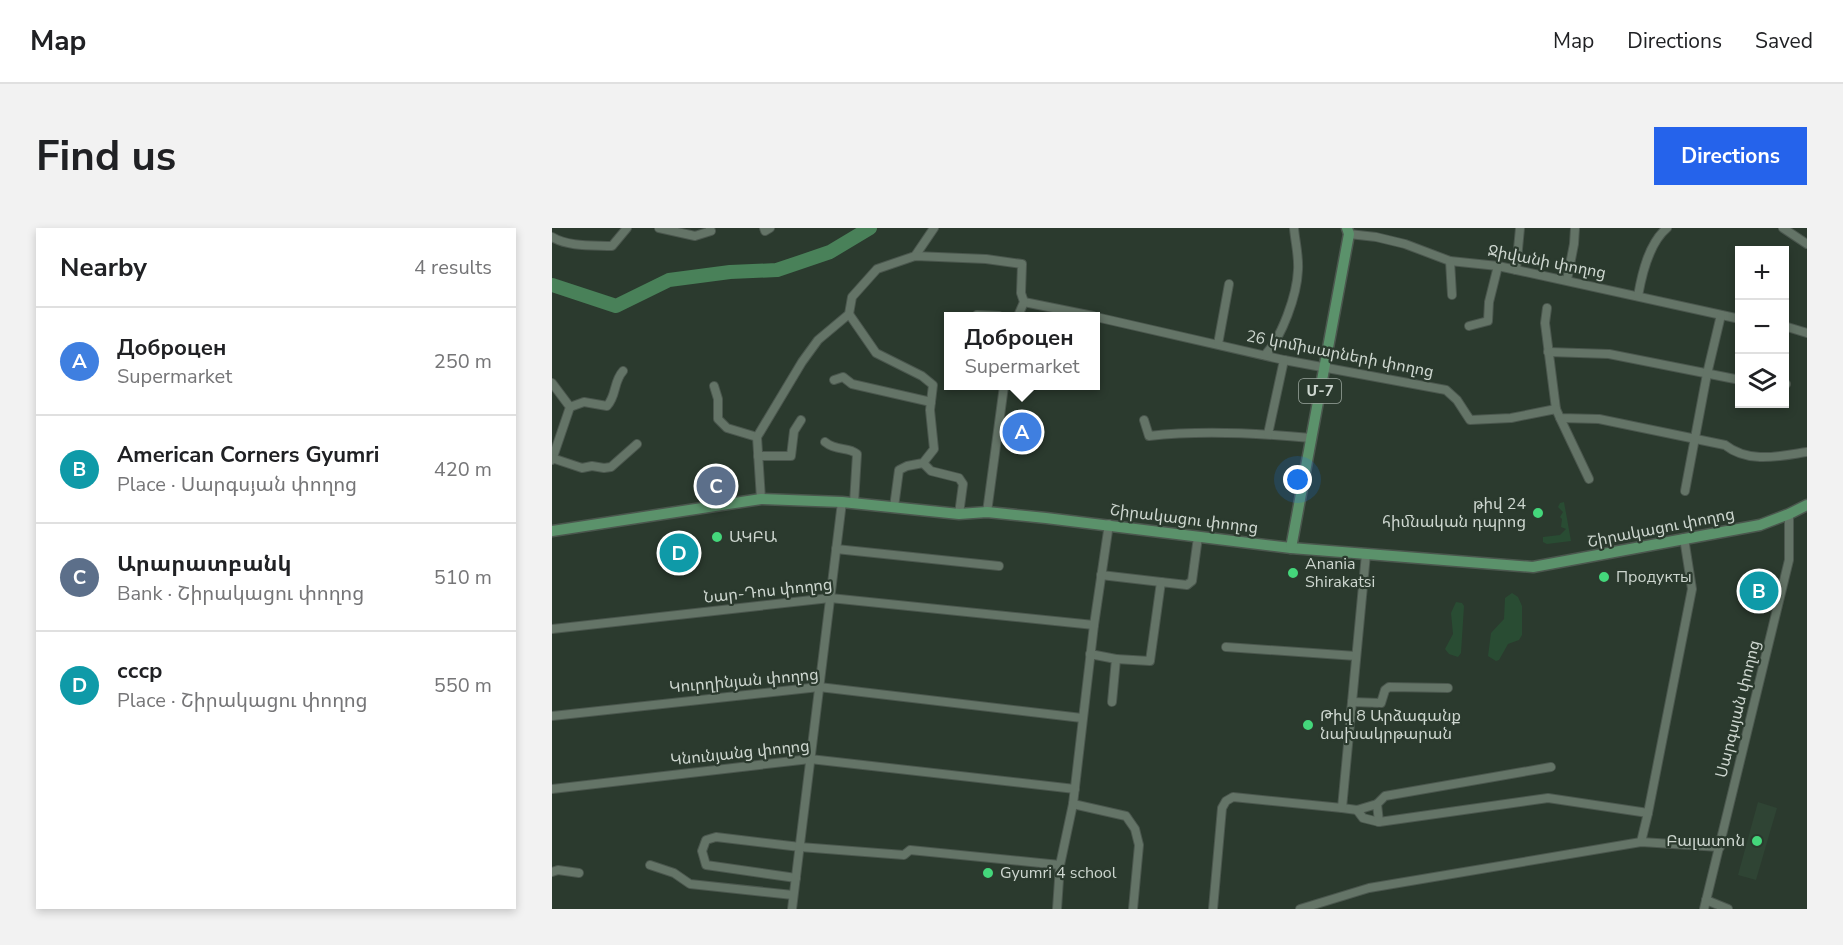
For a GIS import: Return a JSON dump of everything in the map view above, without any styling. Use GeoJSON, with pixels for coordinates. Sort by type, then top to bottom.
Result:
{"type":"FeatureCollection","features":[{"type":"Feature","properties":{"kind":"main road","name":"Մ-7"},"geometry":{"type":"LineString","coordinates":[[1291,548],[1351,230]]}},
{"type":"Feature","properties":{"kind":"main road","name":"Շիրակացու փողոց"},"geometry":{"type":"LineString","coordinates":[[552,531],[761,499],[842,502],[959,514],[987,512],[1109,524],[1291,548],[1533,567],[1760,525],[1807,505]]}},
{"type":"Feature","properties":{"kind":"street"},"geometry":{"type":"LineString","coordinates":[[552,237],[556,240],[579,244],[612,246],[627,228]]}},
{"type":"Feature","properties":{"kind":"street"},"geometry":{"type":"LineString","coordinates":[[659,228],[695,236],[711,231],[710,228]]}},
{"type":"Feature","properties":{"kind":"street"},"geometry":{"type":"LineString","coordinates":[[764,228],[765,231],[770,228]]}},
{"type":"Feature","properties":{"kind":"street"},"geometry":{"type":"LineString","coordinates":[[915,256],[934,228]]}},
{"type":"Feature","properties":{"kind":"street"},"geometry":{"type":"LineString","coordinates":[[1265,355],[1272,348],[1294,294],[1298,269],[1294,228]]}},
{"type":"Feature","properties":{"kind":"street"},"geometry":{"type":"LineString","coordinates":[[1516,270],[1520,228]]}},
{"type":"Feature","properties":{"kind":"street"},"geometry":{"type":"LineString","coordinates":[[1567,280],[1575,228]]}},
{"type":"Feature","properties":{"kind":"street"},"geometry":{"type":"LineString","coordinates":[[1638,296],[1642,272],[1661,234],[1667,228]]}},
{"type":"Feature","properties":{"kind":"street"},"geometry":{"type":"LineString","coordinates":[[1783,228],[1807,244]]}},
{"type":"Feature","properties":{"kind":"street","name":"Ջիվանի փողոց"},"geometry":{"type":"LineString","coordinates":[[1351,230],[1405,243],[1450,261],[1498,266],[1735,318]]}},
{"type":"Feature","properties":{"kind":"street"},"geometry":{"type":"LineString","coordinates":[[761,499],[757,437],[802,362],[819,340],[849,314],[852,297],[877,269],[915,256],[986,259],[1022,264],[1021,293],[1024,302],[1020,312]]}},
{"type":"Feature","properties":{"kind":"street"},"geometry":{"type":"LineString","coordinates":[[1450,261],[1452,296]]}},
{"type":"Feature","properties":{"kind":"street"},"geometry":{"type":"LineString","coordinates":[[1469,326],[1488,321],[1489,302],[1498,266]]}},
{"type":"Feature","properties":{"kind":"street"},"geometry":{"type":"LineString","coordinates":[[1218,344],[1229,284]]}},
{"type":"Feature","properties":{"kind":"street","name":"26 կոմիսարների փողոց"},"geometry":{"type":"LineString","coordinates":[[1024,302],[1071,312]]}},
{"type":"Feature","properties":{"kind":"street"},"geometry":{"type":"LineString","coordinates":[[1547,308],[1545,323],[1548,352],[1558,413],[1589,479]]}},
{"type":"Feature","properties":{"kind":"street"},"geometry":{"type":"LineString","coordinates":[[849,314],[876,353],[922,376],[933,386],[930,417],[934,449],[923,463],[899,470],[894,507]]}},
{"type":"Feature","properties":{"kind":"street"},"geometry":{"type":"LineString","coordinates":[[1685,491],[1707,374],[1721,315]]}},
{"type":"Feature","properties":{"kind":"street","name":"26 կոմիսարների փողոց"},"geometry":{"type":"LineString","coordinates":[[1100,318],[1284,360],[1446,390],[1457,400],[1470,420],[1558,413],[1694,438],[1725,445],[1732,451],[1764,459],[1807,452]]}},
{"type":"Feature","properties":{"kind":"street"},"geometry":{"type":"LineString","coordinates":[[1789,327],[1807,333]]}},
{"type":"Feature","properties":{"kind":"street"},"geometry":{"type":"LineString","coordinates":[[1548,352],[1609,354],[1735,379]]}},
{"type":"Feature","properties":{"kind":"street"},"geometry":{"type":"LineString","coordinates":[[1268,434],[1284,360]]}},
{"type":"Feature","properties":{"kind":"street"},"geometry":{"type":"LineString","coordinates":[[570,407],[584,402],[608,406],[614,399],[617,377],[623,370]]}},
{"type":"Feature","properties":{"kind":"street"},"geometry":{"type":"LineString","coordinates":[[834,380],[843,377],[852,384],[931,402]]}},
{"type":"Feature","properties":{"kind":"street"},"geometry":{"type":"LineString","coordinates":[[552,384],[570,407]]}},
{"type":"Feature","properties":{"kind":"street"},"geometry":{"type":"LineString","coordinates":[[714,386],[718,399],[715,419],[727,428],[757,437]]}},
{"type":"Feature","properties":{"kind":"street"},"geometry":{"type":"LineString","coordinates":[[987,512],[1003,390]]}},
{"type":"Feature","properties":{"kind":"street"},"geometry":{"type":"LineString","coordinates":[[570,407],[552,459],[582,468],[611,467],[637,444]]}},
{"type":"Feature","properties":{"kind":"street"},"geometry":{"type":"LineString","coordinates":[[758,456],[791,456],[794,431],[801,420]]}},
{"type":"Feature","properties":{"kind":"street"},"geometry":{"type":"LineString","coordinates":[[1144,420],[1149,436],[1268,434],[1311,438]]}},
{"type":"Feature","properties":{"kind":"street"},"geometry":{"type":"LineString","coordinates":[[825,442],[832,448],[853,450],[857,454],[854,503]]}},
{"type":"Feature","properties":{"kind":"street"},"geometry":{"type":"LineString","coordinates":[[923,463],[931,471],[959,478],[963,484],[959,514]]}},
{"type":"Feature","properties":{"kind":"street"},"geometry":{"type":"LineString","coordinates":[[792,909],[842,502]]}},
{"type":"Feature","properties":{"kind":"street","name":"Սարգսյան փողոց"},"geometry":{"type":"LineString","coordinates":[[1705,905],[1789,560],[1789,514]]}},
{"type":"Feature","properties":{"kind":"street"},"geometry":{"type":"LineString","coordinates":[[1057,909],[1060,865],[1073,804],[1090,654],[1109,524]]}},
{"type":"Feature","properties":{"kind":"street"},"geometry":{"type":"LineString","coordinates":[[1101,575],[1187,585],[1192,581],[1198,537]]}},
{"type":"Feature","properties":{"kind":"street"},"geometry":{"type":"LineString","coordinates":[[1641,842],[1692,589],[1684,538]]}},
{"type":"Feature","properties":{"kind":"street"},"geometry":{"type":"LineString","coordinates":[[836,549],[999,566]]}},
{"type":"Feature","properties":{"kind":"street"},"geometry":{"type":"LineString","coordinates":[[1342,808],[1366,554]]}},
{"type":"Feature","properties":{"kind":"street"},"geometry":{"type":"LineString","coordinates":[[1090,654],[1116,659],[1150,661],[1161,582]]}},
{"type":"Feature","properties":{"kind":"street","name":"Նար-Դոս փողոց"},"geometry":{"type":"LineString","coordinates":[[552,629],[830,598],[1094,625]]}},
{"type":"Feature","properties":{"kind":"street"},"geometry":{"type":"LineString","coordinates":[[1226,647],[1356,656]]}},
{"type":"Feature","properties":{"kind":"street"},"geometry":{"type":"LineString","coordinates":[[1112,702],[1116,659]]}},
{"type":"Feature","properties":{"kind":"street","name":"Կուրղինյան փողոց"},"geometry":{"type":"LineString","coordinates":[[552,716],[819,687],[1082,718]]}},
{"type":"Feature","properties":{"kind":"street"},"geometry":{"type":"LineString","coordinates":[[1352,702],[1381,703],[1385,690],[1389,687],[1448,688]]}},
{"type":"Feature","properties":{"kind":"street","name":"Կնունյանց փողոց"},"geometry":{"type":"LineString","coordinates":[[552,789],[810,759],[1075,789]]}},
{"type":"Feature","properties":{"kind":"street"},"geometry":{"type":"LineString","coordinates":[[1213,909],[1222,808],[1226,801],[1233,797],[1357,810],[1377,804],[1385,796],[1551,767]]}},
{"type":"Feature","properties":{"kind":"street"},"geometry":{"type":"LineString","coordinates":[[1357,810],[1363,818],[1379,822],[1548,798],[1648,813]]}},
{"type":"Feature","properties":{"kind":"street"},"geometry":{"type":"LineString","coordinates":[[1073,804],[1126,816],[1135,829],[1139,845],[1133,909]]}},
{"type":"Feature","properties":{"kind":"street"},"geometry":{"type":"LineString","coordinates":[[1377,804],[1379,822]]}},
{"type":"Feature","properties":{"kind":"street"},"geometry":{"type":"LineString","coordinates":[[796,878],[706,865],[702,851],[706,840],[716,837],[800,847],[904,855],[910,850],[1060,865]]}},
{"type":"Feature","properties":{"kind":"street"},"geometry":{"type":"LineString","coordinates":[[1300,909],[1369,888],[1641,842],[1720,847]]}},
{"type":"Feature","properties":{"kind":"street"},"geometry":{"type":"LineString","coordinates":[[650,865],[674,873],[690,884],[794,895]]}},
{"type":"Feature","properties":{"kind":"street"},"geometry":{"type":"LineString","coordinates":[[552,872],[558,870],[579,873]]}},
{"type":"Feature","properties":{"kind":"street"},"geometry":{"type":"LineString","coordinates":[[1705,905],[1728,909]]}},
{"type":"Feature","properties":{"kind":"shaded area"},"geometry":{"type":"Polygon","coordinates":[[[1564,502],[1571,541],[1547,544],[1543,542],[1543,537],[1560,535],[1566,529],[1561,527],[1560,517],[1563,512],[1558,507],[1564,502]]]}},
{"type":"Feature","properties":{"kind":"shaded area"},"geometry":{"type":"Polygon","coordinates":[[[1512,593],[1518,597],[1522,606],[1522,635],[1519,640],[1508,644],[1499,660],[1496,661],[1488,656],[1491,633],[1504,619],[1505,598],[1512,593]]]}},
{"type":"Feature","properties":{"kind":"shaded area"},"geometry":{"type":"Polygon","coordinates":[[[1456,602],[1464,606],[1461,653],[1458,657],[1449,654],[1445,649],[1453,634],[1451,613],[1456,602]]]}},
{"type":"Feature","properties":{"kind":"shaded area","name":"Բալատոն"},"geometry":{"type":"Polygon","coordinates":[[[1758,802],[1777,808],[1756,880],[1738,875],[1758,802]]]}},
{"type":"Feature","properties":{"kind":"waterway"},"geometry":{"type":"LineString","coordinates":[[552,285],[616,306],[669,280],[730,272],[777,270],[830,252],[870,228]]}},
{"type":"Feature","properties":{"kind":"place","name":"Доброцен"},"geometry":{"type":"Point","coordinates":[1022,432]}},
{"type":"Feature","properties":{"kind":"place","name":"Արարատբանկ"},"geometry":{"type":"Point","coordinates":[716,486]}},
{"type":"Feature","properties":{"kind":"place","name":"թիվ 24 հիմնական դպրոց"},"geometry":{"type":"Point","coordinates":[1538,513]}},
{"type":"Feature","properties":{"kind":"place","name":"ԱԿԲԱ"},"geometry":{"type":"Point","coordinates":[717,537]}},
{"type":"Feature","properties":{"kind":"place","name":"ссср"},"geometry":{"type":"Point","coordinates":[679,553]}},
{"type":"Feature","properties":{"kind":"place","name":"Anania Shirakatsi"},"geometry":{"type":"Point","coordinates":[1293,573]}},
{"type":"Feature","properties":{"kind":"place","name":"Продукты"},"geometry":{"type":"Point","coordinates":[1604,577]}},
{"type":"Feature","properties":{"kind":"place","name":"American Corners Gyumri"},"geometry":{"type":"Point","coordinates":[1759,591]}},
{"type":"Feature","properties":{"kind":"place","name":"Թիվ 8 Արձագանք նախակրթարան"},"geometry":{"type":"Point","coordinates":[1308,725]}},
{"type":"Feature","properties":{"kind":"place","name":"Բալատոն"},"geometry":{"type":"Point","coordinates":[1757,841]}},
{"type":"Feature","properties":{"kind":"place","name":"Gyumri 4 school"},"geometry":{"type":"Point","coordinates":[988,873]}}]}
